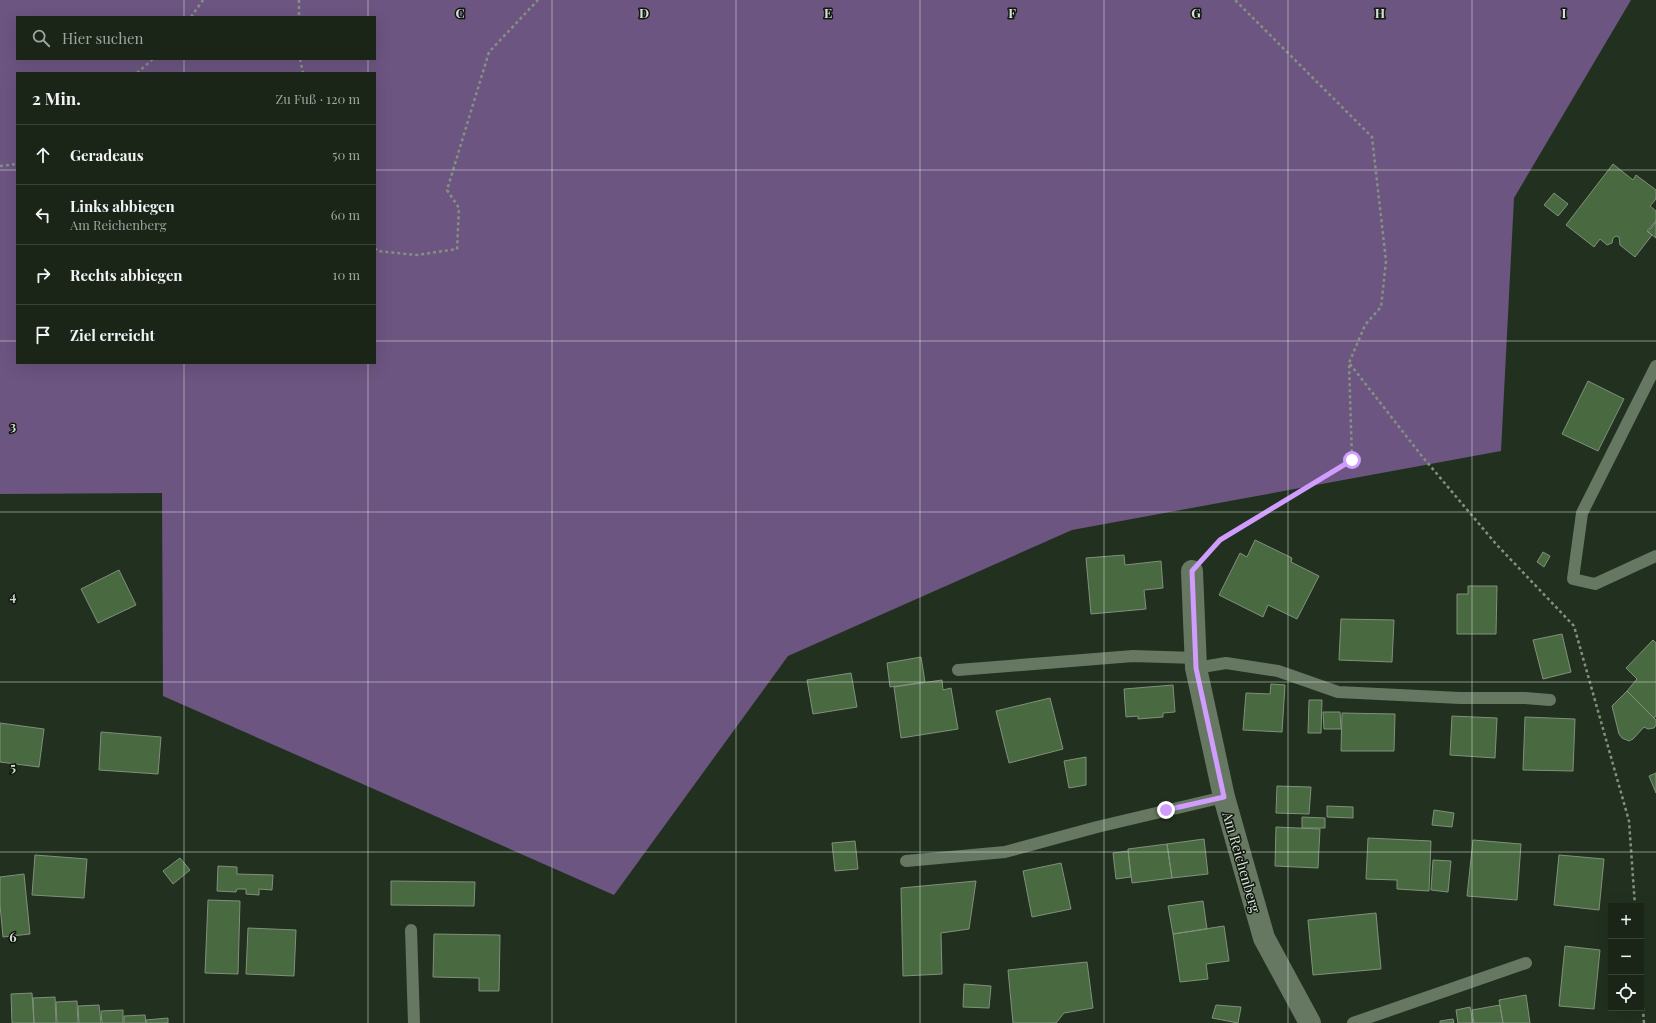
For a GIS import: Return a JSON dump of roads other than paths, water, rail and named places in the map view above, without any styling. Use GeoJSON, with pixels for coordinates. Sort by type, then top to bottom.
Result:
{"type":"FeatureCollection","features":[{"type":"Feature","properties":{"kind":"street","name":"Am Reichenberg"},"geometry":{"type":"LineString","coordinates":[[1192,571],[1196,663],[1224,797],[1264,938],[1310,1023]]}},
{"type":"Feature","properties":{"kind":"lane"},"geometry":{"type":"LineString","coordinates":[[1656,366],[1582,513],[1573,579],[1595,584],[1656,556]]}},
{"type":"Feature","properties":{"kind":"lane"},"geometry":{"type":"LineString","coordinates":[[958,670],[1134,656],[1196,663],[1226,663],[1278,671],[1338,692],[1460,698],[1525,698],[1550,700]]}},
{"type":"Feature","properties":{"kind":"lane"},"geometry":{"type":"LineString","coordinates":[[906,861],[1005,852],[1120,821],[1224,797]]}},
{"type":"Feature","properties":{"kind":"lane"},"geometry":{"type":"LineString","coordinates":[[411,930],[414,1023]]}},
{"type":"Feature","properties":{"kind":"lane"},"geometry":{"type":"LineString","coordinates":[[1353,1023],[1526,963]]}}]}
